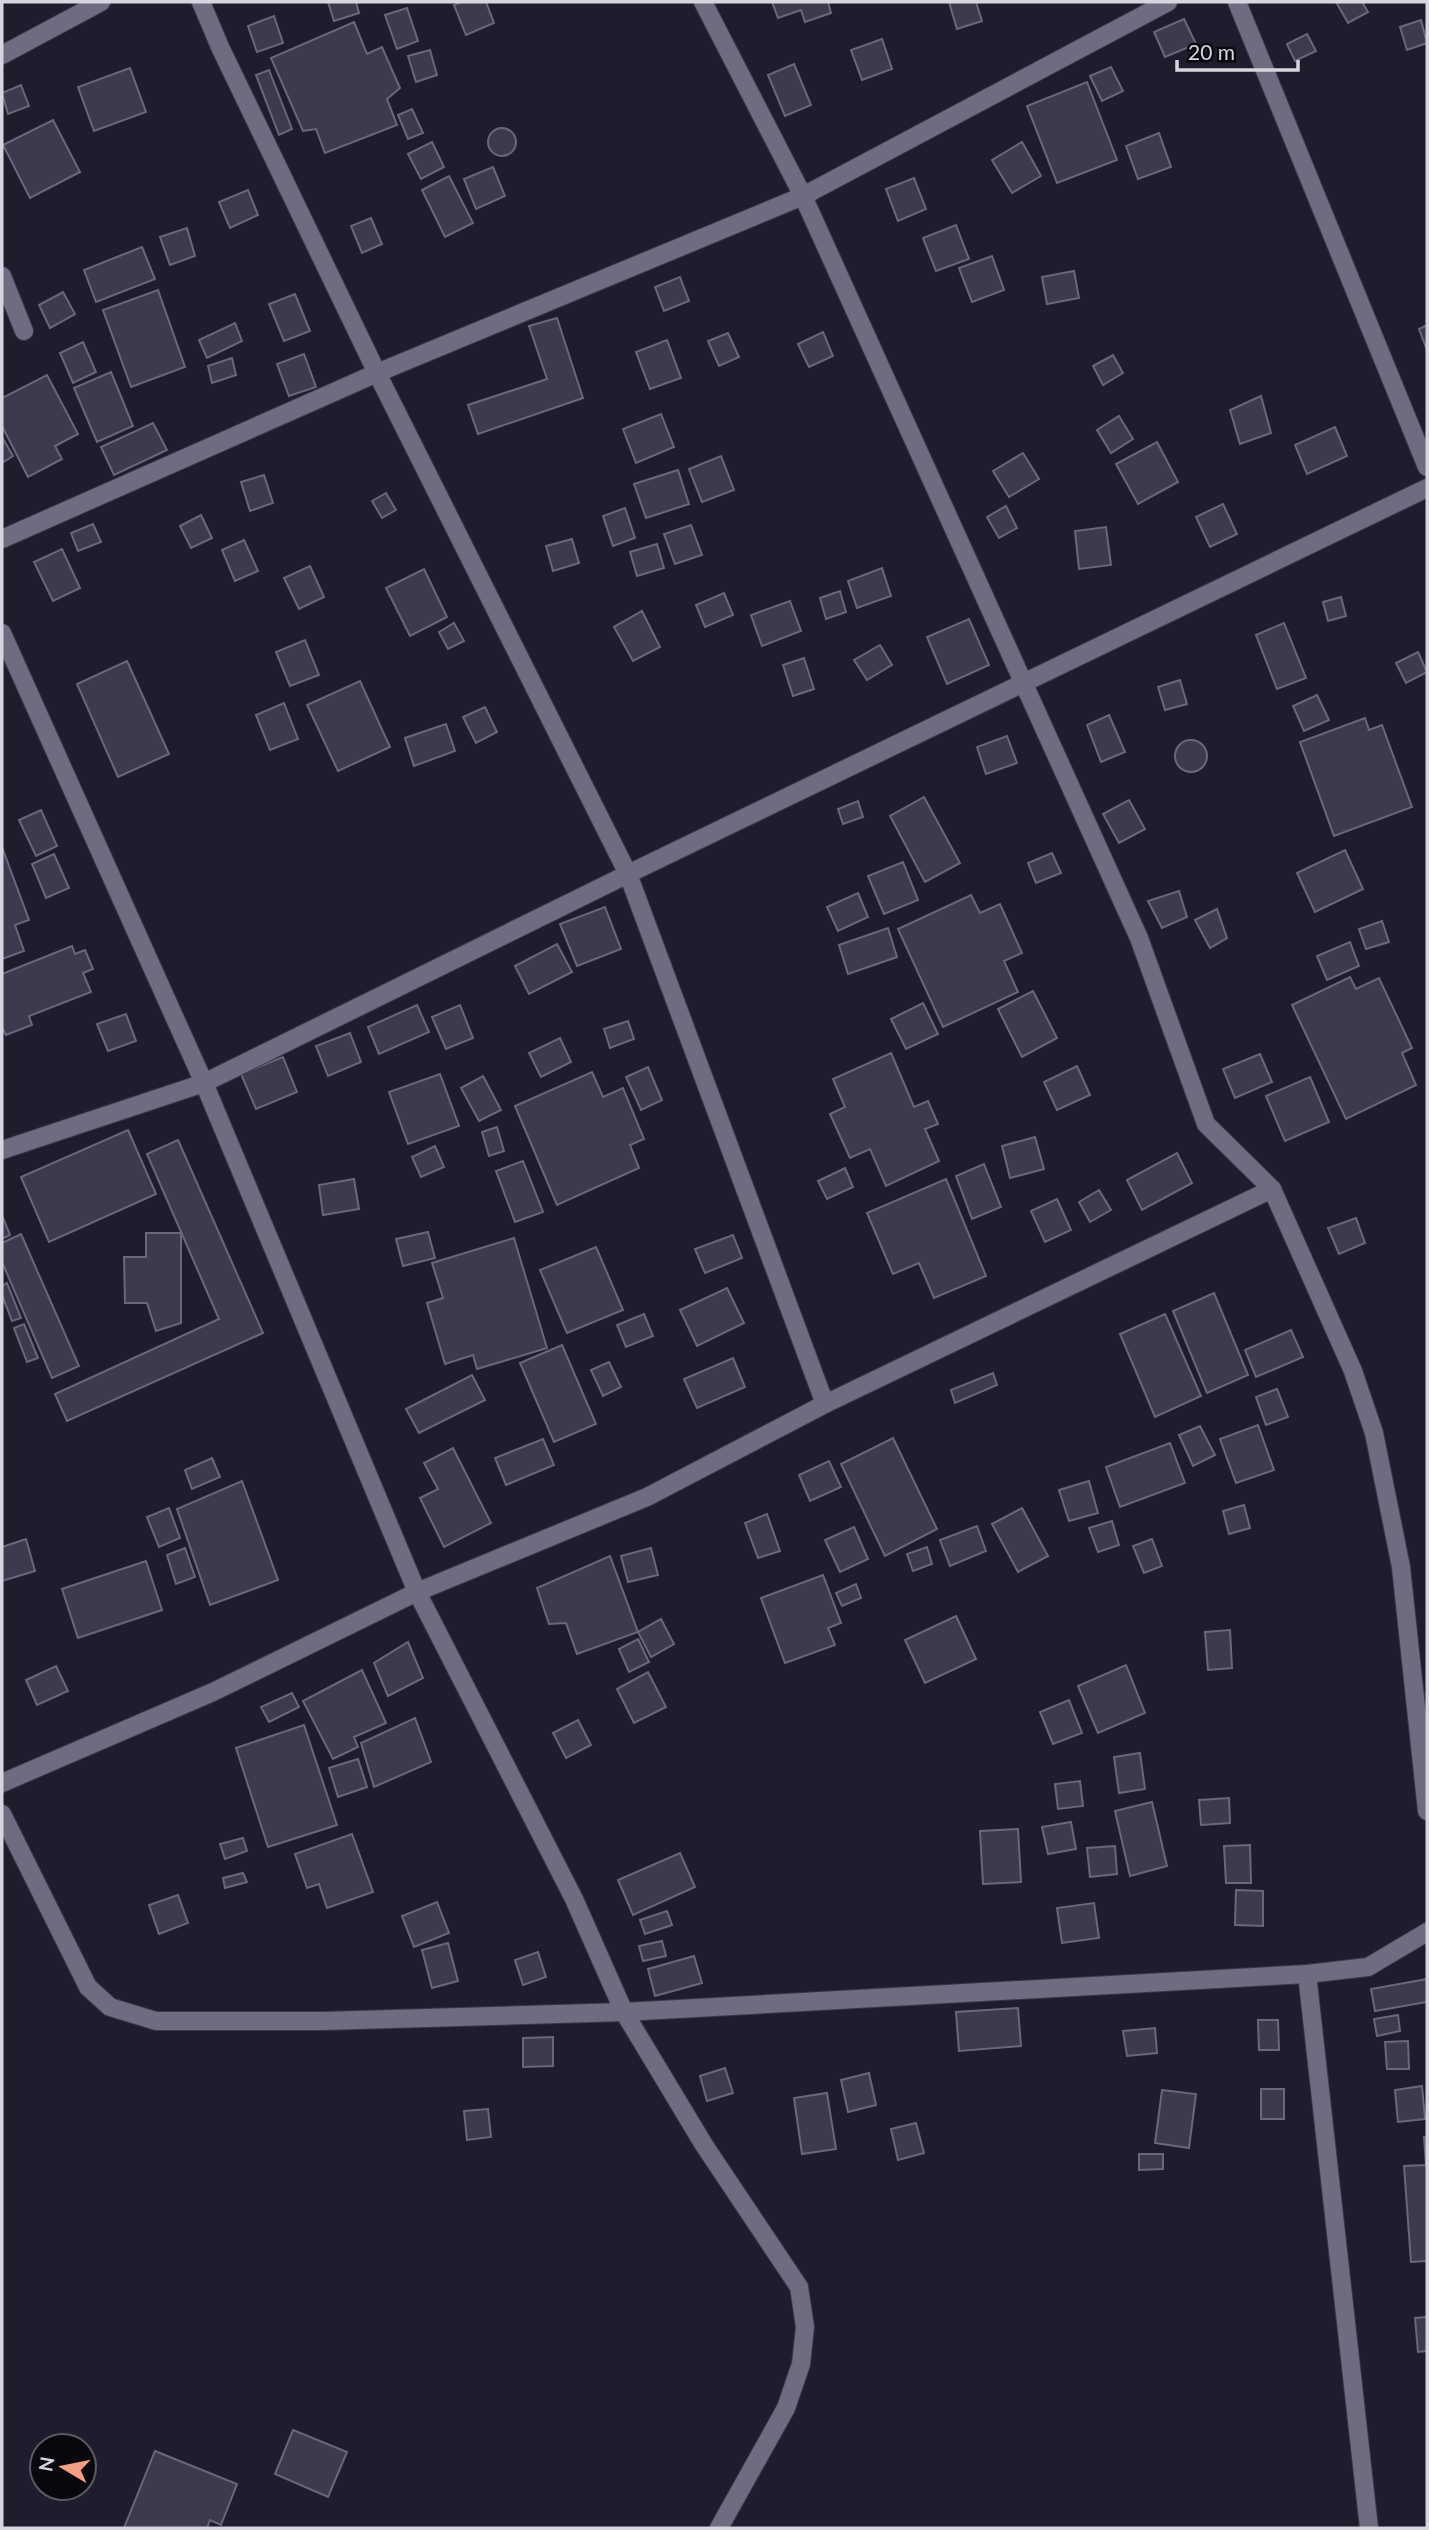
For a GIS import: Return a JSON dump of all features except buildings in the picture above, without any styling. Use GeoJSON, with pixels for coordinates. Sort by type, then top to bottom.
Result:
{"type":"FeatureCollection","features":[{"type":"Feature","properties":{"kind":"street"},"geometry":{"type":"LineString","coordinates":[[2,55],[101,2]]}},
{"type":"Feature","properties":{"kind":"street"},"geometry":{"type":"LineString","coordinates":[[201,2],[220,47],[377,373],[628,874],[825,1404]]}},
{"type":"Feature","properties":{"kind":"street"},"geometry":{"type":"LineString","coordinates":[[703,2],[803,196],[1139,938],[1206,1124],[1272,1189],[1353,1371],[1374,1433],[1401,1567],[1427,1811]]}},
{"type":"Feature","properties":{"kind":"street"},"geometry":{"type":"LineString","coordinates":[[2,539],[377,373],[803,196],[1168,2]]}},
{"type":"Feature","properties":{"kind":"street"},"geometry":{"type":"LineString","coordinates":[[1237,2],[1427,467]]}},
{"type":"Feature","properties":{"kind":"street"},"geometry":{"type":"LineString","coordinates":[[2,276],[24,331]]}},
{"type":"Feature","properties":{"kind":"street"},"geometry":{"type":"LineString","coordinates":[[2,1150],[204,1083],[628,874],[1427,488]]}},
{"type":"Feature","properties":{"kind":"street"},"geometry":{"type":"LineString","coordinates":[[2,633],[204,1083],[417,1591],[574,1899],[624,2012],[704,2145],[799,2287],[805,2327],[801,2364],[786,2408],[719,2528]]}},
{"type":"Feature","properties":{"kind":"street"},"geometry":{"type":"LineString","coordinates":[[2,1783],[214,1692],[417,1591],[647,1497],[825,1404],[1272,1189]]}},
{"type":"Feature","properties":{"kind":"street"},"geometry":{"type":"LineString","coordinates":[[2,1814],[89,1987],[110,2007],[156,2021],[324,2021],[624,2012],[1307,1974],[1368,1967],[1427,1932]]}},
{"type":"Feature","properties":{"kind":"street"},"geometry":{"type":"LineString","coordinates":[[1307,1974],[1368,2528]]}}]}
